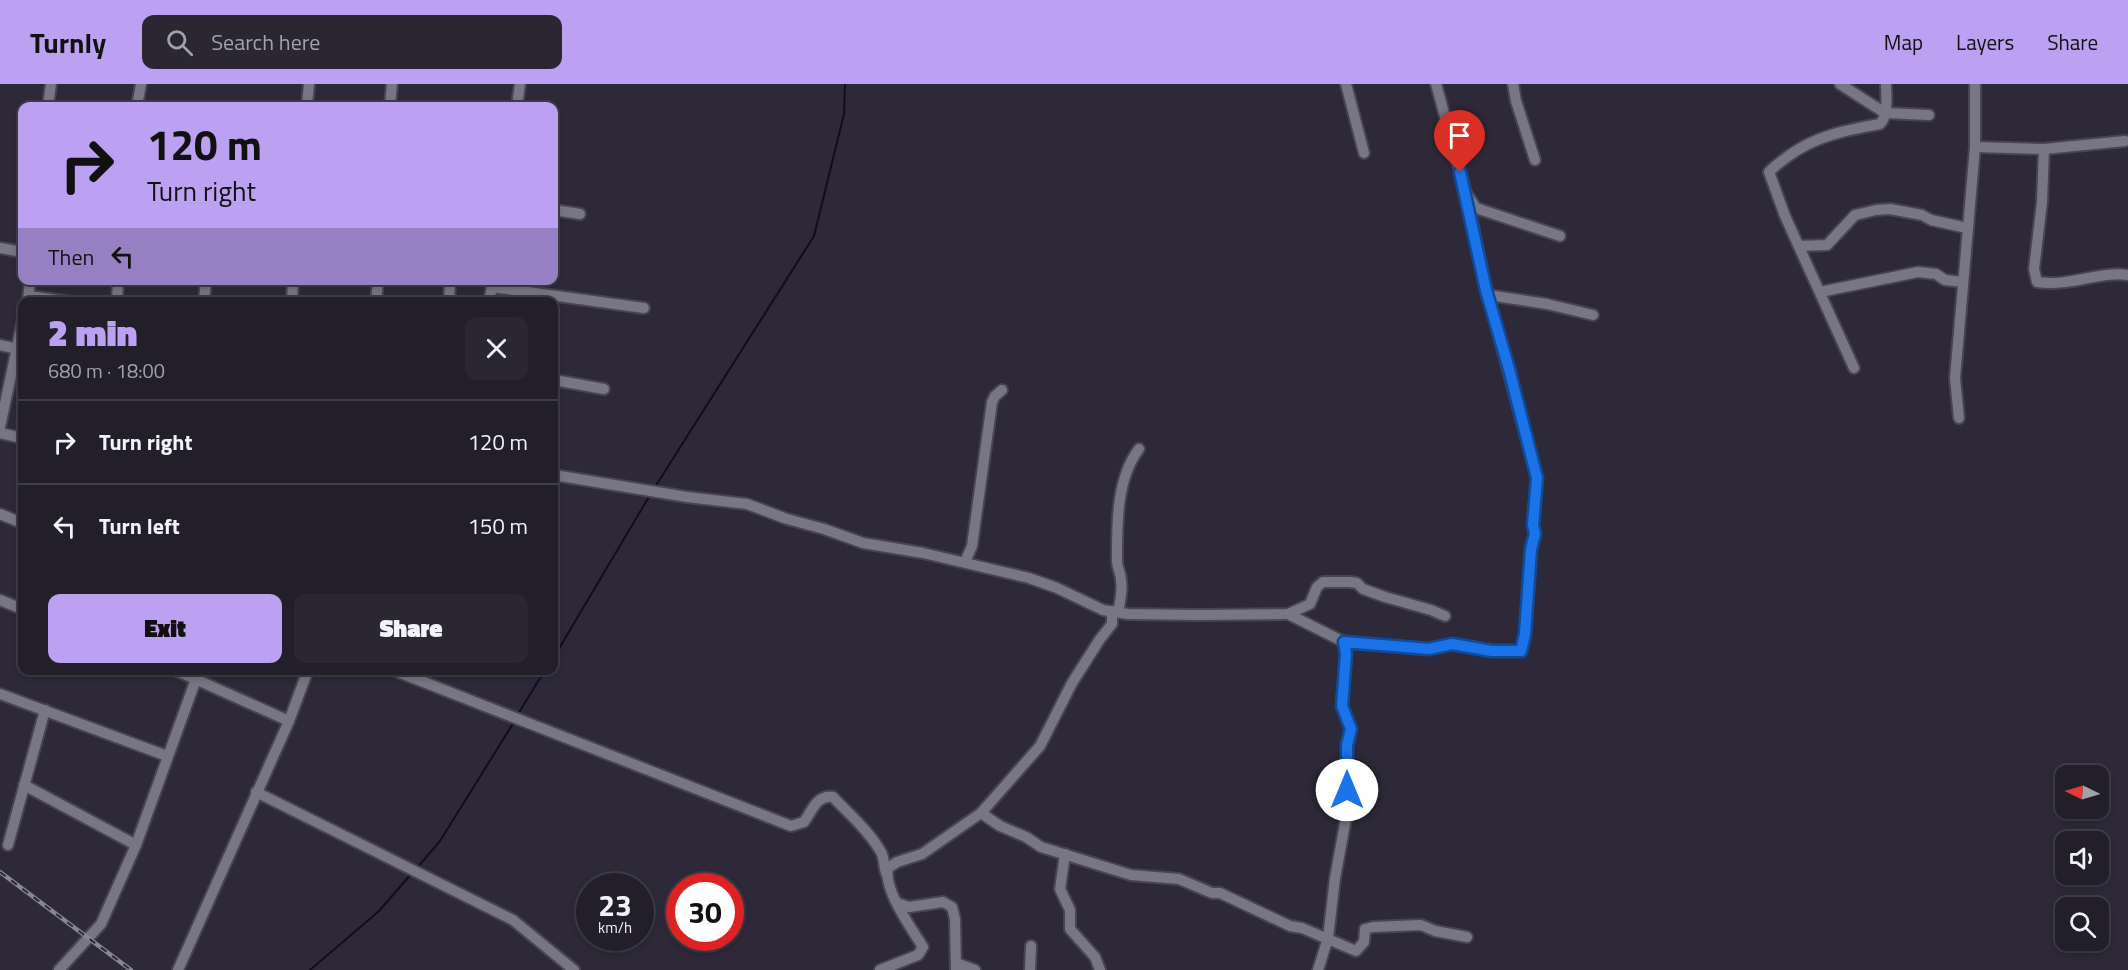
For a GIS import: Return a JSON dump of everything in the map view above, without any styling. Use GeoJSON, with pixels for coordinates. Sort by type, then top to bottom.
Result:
{"type":"FeatureCollection","features":[{"type":"Feature","properties":{"kind":"street"},"geometry":{"type":"LineString","coordinates":[[49,102],[51,84]]}},
{"type":"Feature","properties":{"kind":"street"},"geometry":{"type":"LineString","coordinates":[[138,102],[141,84]]}},
{"type":"Feature","properties":{"kind":"street"},"geometry":{"type":"LineString","coordinates":[[307,102],[309,84]]}},
{"type":"Feature","properties":{"kind":"street"},"geometry":{"type":"LineString","coordinates":[[390,102],[392,84]]}},
{"type":"Feature","properties":{"kind":"street"},"geometry":{"type":"LineString","coordinates":[[518,102],[520,84]]}},
{"type":"Feature","properties":{"kind":"street"},"geometry":{"type":"LineString","coordinates":[[1346,84],[1364,153]]}},
{"type":"Feature","properties":{"kind":"street"},"geometry":{"type":"LineString","coordinates":[[1288,614],[1344,642],[1429,649],[1452,644],[1492,651],[1521,651],[1525,634],[1531,549],[1535,534],[1533,525],[1537,478],[1486,290],[1466,193],[1436,84]]}},
{"type":"Feature","properties":{"kind":"street"},"geometry":{"type":"LineString","coordinates":[[1513,84],[1516,101],[1535,160]]}},
{"type":"Feature","properties":{"kind":"street"},"geometry":{"type":"LineString","coordinates":[[1840,84],[1885,113],[1929,115]]}},
{"type":"Feature","properties":{"kind":"street"},"geometry":{"type":"LineString","coordinates":[[1854,368],[1785,216],[1769,172],[1812,140],[1837,132],[1880,124],[1885,113],[1886,84]]}},
{"type":"Feature","properties":{"kind":"street"},"geometry":{"type":"LineString","coordinates":[[1959,417],[1955,378],[1975,147],[1975,84]]}},
{"type":"Feature","properties":{"kind":"street"},"geometry":{"type":"LineString","coordinates":[[1975,147],[2044,149],[2125,141]]}},
{"type":"Feature","properties":{"kind":"street"},"geometry":{"type":"LineString","coordinates":[[2044,149],[2042,202],[2034,269],[2037,282],[2062,284],[2108,275],[2128,275]]}},
{"type":"Feature","properties":{"kind":"street"},"geometry":{"type":"LineString","coordinates":[[1466,193],[1476,208],[1560,236]]}},
{"type":"Feature","properties":{"kind":"street"},"geometry":{"type":"LineString","coordinates":[[1799,246],[1827,244],[1855,215],[1876,210],[1890,209],[1922,215],[1931,220],[1967,228]]}},
{"type":"Feature","properties":{"kind":"street"},"geometry":{"type":"LineString","coordinates":[[558,211],[580,214]]}},
{"type":"Feature","properties":{"kind":"street"},"geometry":{"type":"LineString","coordinates":[[0,248],[18,251]]}},
{"type":"Feature","properties":{"kind":"street"},"geometry":{"type":"LineString","coordinates":[[1820,292],[1918,272],[1936,274],[1945,280],[1963,282]]}},
{"type":"Feature","properties":{"kind":"street"},"geometry":{"type":"LineString","coordinates":[[498,285],[644,308]]}},
{"type":"Feature","properties":{"kind":"street"},"geometry":{"type":"LineString","coordinates":[[1488,295],[1547,304],[1593,315]]}},
{"type":"Feature","properties":{"kind":"street"},"geometry":{"type":"LineString","coordinates":[[0,345],[18,349]]}},
{"type":"Feature","properties":{"kind":"street"},"geometry":{"type":"LineString","coordinates":[[0,427],[18,357]]}},
{"type":"Feature","properties":{"kind":"street"},"geometry":{"type":"LineString","coordinates":[[558,381],[604,389]]}},
{"type":"Feature","properties":{"kind":"street"},"geometry":{"type":"LineString","coordinates":[[965,562],[972,546],[992,402],[994,396],[1002,390]]}},
{"type":"Feature","properties":{"kind":"street"},"geometry":{"type":"LineString","coordinates":[[0,433],[18,437]]}},
{"type":"Feature","properties":{"kind":"street"},"geometry":{"type":"LineString","coordinates":[[887,875],[888,868],[922,854],[981,813],[1040,746],[1072,683],[1112,624],[1122,586],[1117,564],[1120,493],[1127,467],[1139,450]]}},
{"type":"Feature","properties":{"kind":"street"},"geometry":{"type":"LineString","coordinates":[[558,477],[747,504],[863,543],[923,553],[1038,580],[1103,610],[1115,612],[1237,616],[1288,614],[1310,604],[1317,587],[1327,582],[1353,582],[1385,597],[1445,616]]}},
{"type":"Feature","properties":{"kind":"street"},"geometry":{"type":"LineString","coordinates":[[0,514],[18,521]]}},
{"type":"Feature","properties":{"kind":"street"},"geometry":{"type":"LineString","coordinates":[[0,600],[18,607]]}},
{"type":"Feature","properties":{"kind":"street"},"geometry":{"type":"LineString","coordinates":[[1317,970],[1328,938],[1335,878],[1347,813],[1347,745],[1351,729],[1342,706],[1346,654],[1344,642]]}},
{"type":"Feature","properties":{"kind":"street"},"geometry":{"type":"LineString","coordinates":[[187,675],[289,721]]}},
{"type":"Feature","properties":{"kind":"street"},"geometry":{"type":"LineString","coordinates":[[178,970],[289,721],[307,675]]}},
{"type":"Feature","properties":{"kind":"street"},"geometry":{"type":"LineString","coordinates":[[406,675],[791,826],[804,822],[819,799],[826,796],[833,797],[883,855],[884,868],[897,903],[923,945],[923,950],[918,956],[880,970]]}},
{"type":"Feature","properties":{"kind":"street"},"geometry":{"type":"LineString","coordinates":[[59,970],[101,924],[136,845],[196,679]]}},
{"type":"Feature","properties":{"kind":"street"},"geometry":{"type":"LineString","coordinates":[[0,694],[167,756]]}},
{"type":"Feature","properties":{"kind":"street"},"geometry":{"type":"LineString","coordinates":[[8,845],[45,710]]}},
{"type":"Feature","properties":{"kind":"street"},"geometry":{"type":"LineString","coordinates":[[24,785],[136,845]]}},
{"type":"Feature","properties":{"kind":"street"},"geometry":{"type":"LineString","coordinates":[[256,792],[513,920],[574,970]]}},
{"type":"Feature","properties":{"kind":"street"},"geometry":{"type":"LineString","coordinates":[[981,813],[1000,826],[1026,837],[1041,847],[1131,875],[1179,879],[1212,893],[1220,893],[1290,926],[1302,928],[1356,951],[1364,942],[1365,929],[1373,927],[1421,925],[1435,931],[1467,937]]}},
{"type":"Feature","properties":{"kind":"street"},"geometry":{"type":"LineString","coordinates":[[1065,854],[1060,889],[1070,910],[1070,928],[1095,957],[1100,970]]}},
{"type":"Feature","properties":{"kind":"street"},"geometry":{"type":"LineString","coordinates":[[897,903],[909,907],[943,902],[952,907],[955,919],[956,967],[975,970]]}},
{"type":"Feature","properties":{"kind":"street"},"geometry":{"type":"LineString","coordinates":[[1030,970],[1031,946]]}},
{"type":"Feature","properties":{"kind":"waterway"},"geometry":{"type":"LineString","coordinates":[[655,487],[814,236],[844,114],[845,84]]}},
{"type":"Feature","properties":{"kind":"waterway"},"geometry":{"type":"LineString","coordinates":[[558,650],[650,495]]}},
{"type":"Feature","properties":{"kind":"waterway"},"geometry":{"type":"LineString","coordinates":[[518,714],[542,675]]}},
{"type":"Feature","properties":{"kind":"waterway"},"geometry":{"type":"LineString","coordinates":[[416,869],[440,841],[514,722]]}},
{"type":"Feature","properties":{"kind":"waterway"},"geometry":{"type":"LineString","coordinates":[[310,970],[379,911],[412,873]]}},
{"type":"Feature","properties":{"kind":"railway"},"geometry":{"type":"LineString","coordinates":[[0,872],[131,970]]}},
{"type":"Feature","properties":{"kind":"route"},"geometry":{"type":"LineString","coordinates":[[1347,790],[1347,745],[1351,729],[1342,706],[1346,654],[1344,642],[1429,649],[1452,644],[1492,651],[1521,651],[1525,634],[1531,549],[1535,534],[1533,525],[1537,478],[1486,290],[1460,172]]}}]}
